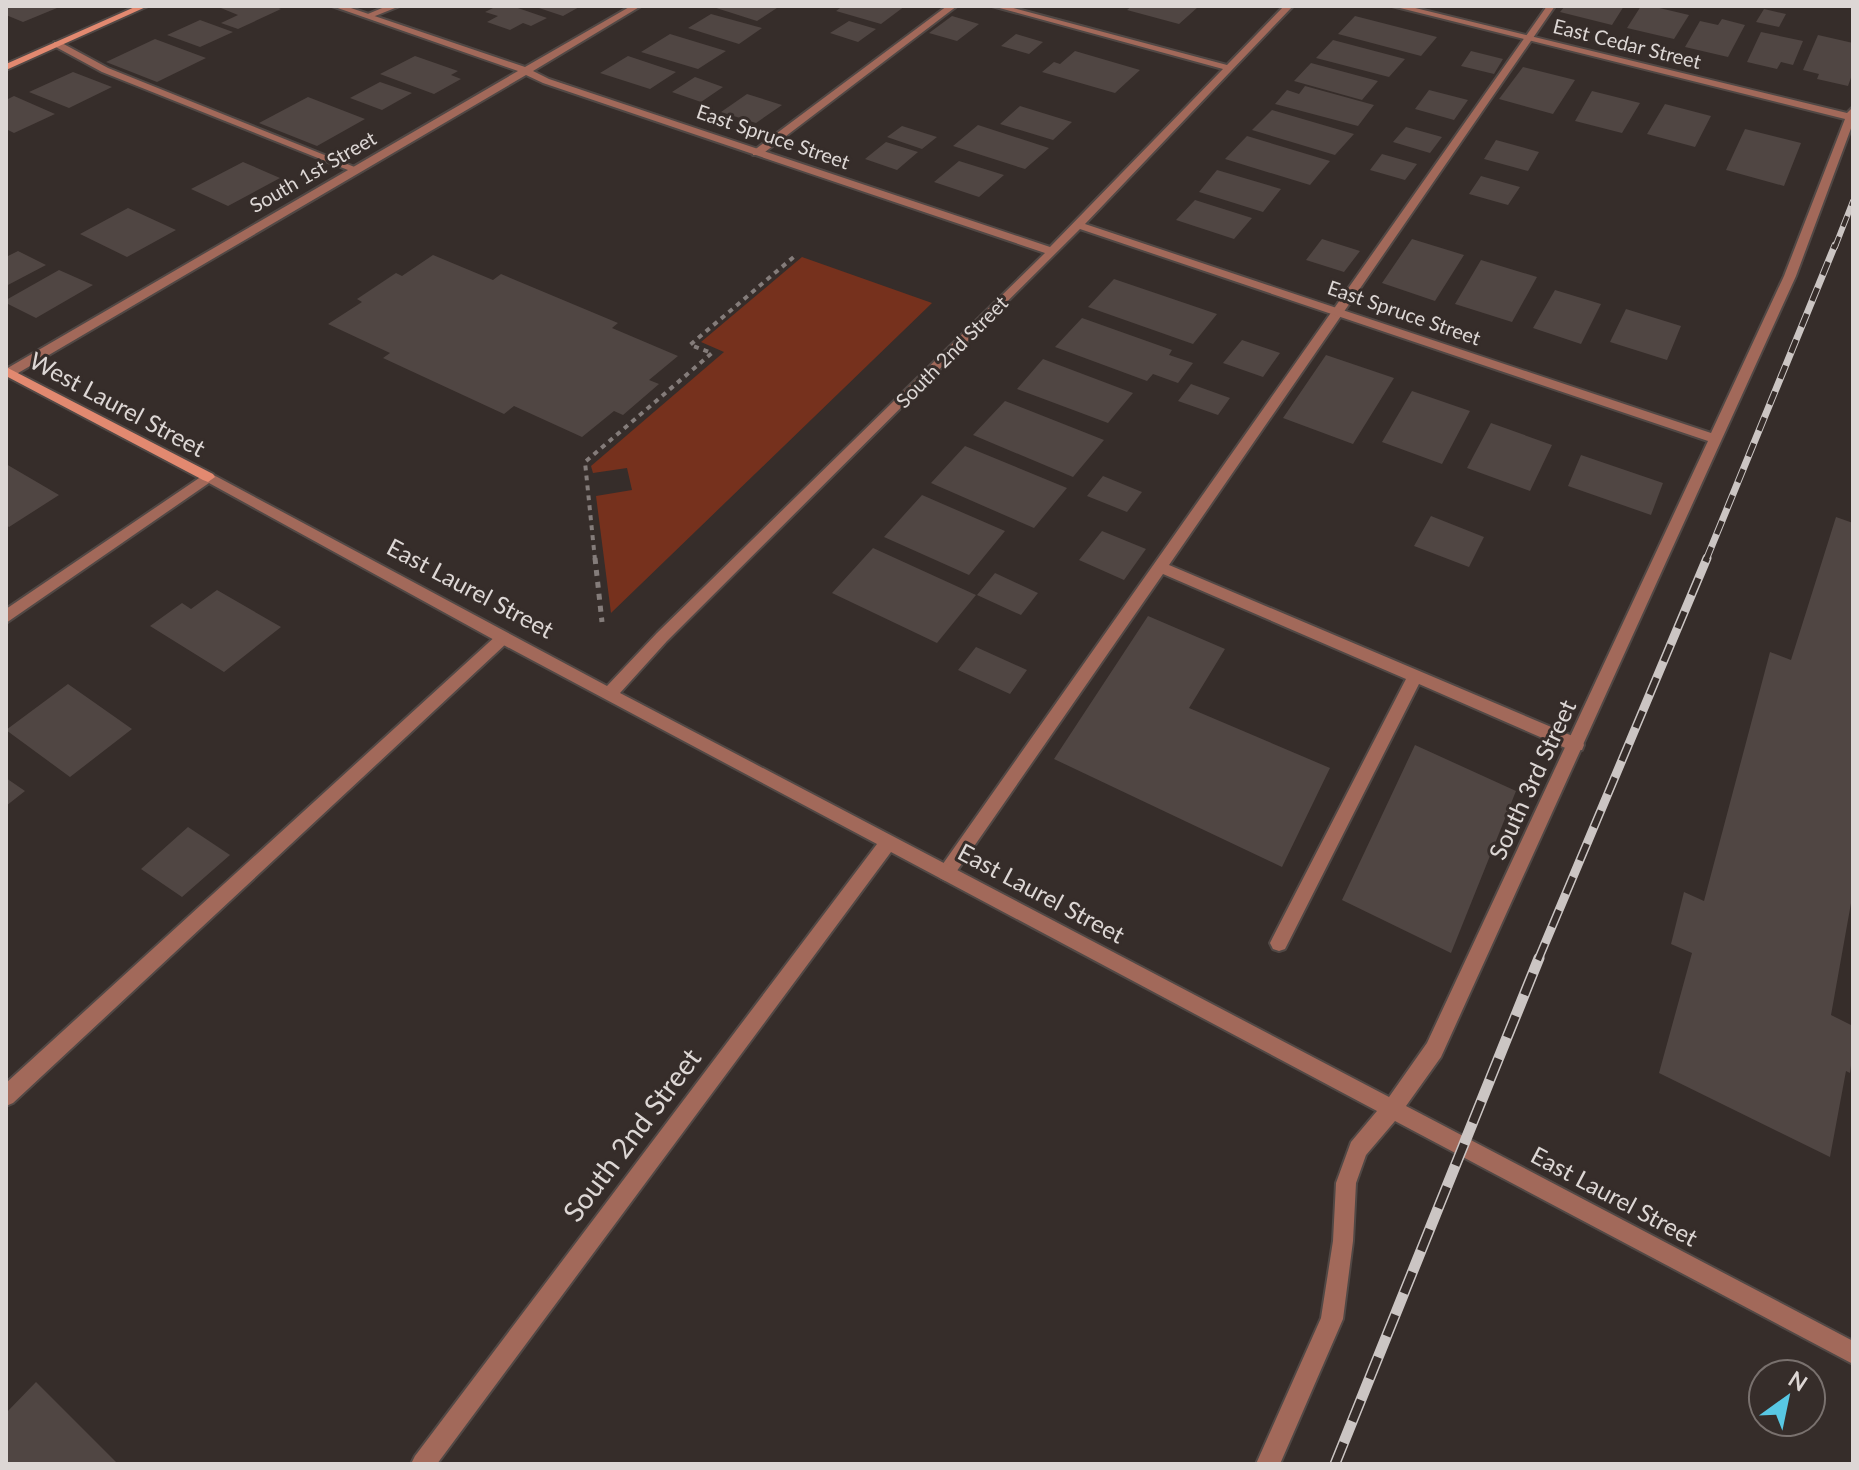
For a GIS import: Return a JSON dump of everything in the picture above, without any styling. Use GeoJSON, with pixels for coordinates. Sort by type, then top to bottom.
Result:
{"type":"FeatureCollection","features":[{"type":"Feature","properties":{"kind":"street"},"geometry":{"type":"LineString","coordinates":[[6,67],[144,6]]}},
{"type":"Feature","properties":{"kind":"street","name":"East Spruce Street"},"geometry":{"type":"LineString","coordinates":[[336,6],[527,71],[546,81],[1053,252]]}},
{"type":"Feature","properties":{"kind":"street"},"geometry":{"type":"LineString","coordinates":[[367,16],[396,6]]}},
{"type":"Feature","properties":{"kind":"street","name":"South 1st Street"},"geometry":{"type":"LineString","coordinates":[[8,372],[637,6]]}},
{"type":"Feature","properties":{"kind":"street"},"geometry":{"type":"LineString","coordinates":[[757,153],[953,6]]}},
{"type":"Feature","properties":{"kind":"street"},"geometry":{"type":"LineString","coordinates":[[996,6],[1228,68]]}},
{"type":"Feature","properties":{"kind":"street","name":"South 2nd Street"},"geometry":{"type":"LineString","coordinates":[[610,693],[683,616],[1053,252],[1289,6]]}},
{"type":"Feature","properties":{"kind":"street","name":"East Cedar Street"},"geometry":{"type":"LineString","coordinates":[[1396,6],[1851,114]]}},
{"type":"Feature","properties":{"kind":"street"},"geometry":{"type":"LineString","coordinates":[[946,873],[1551,6]]}},
{"type":"Feature","properties":{"kind":"street"},"geometry":{"type":"LineString","coordinates":[[57,44],[105,70],[357,170]]}},
{"type":"Feature","properties":{"kind":"street","name":"South 3rd Street"},"geometry":{"type":"LineString","coordinates":[[1268,1464],[1332,1319],[1343,1241],[1346,1183],[1358,1149],[1392,1109],[1434,1050],[1790,276],[1851,114]]}},
{"type":"Feature","properties":{"kind":"street","name":"East Spruce Street"},"geometry":{"type":"LineString","coordinates":[[1078,225],[1717,439]]}},
{"type":"Feature","properties":{"kind":"street","name":"West Laurel Street"},"geometry":{"type":"LineString","coordinates":[[8,372],[208,477]]}},
{"type":"Feature","properties":{"kind":"street"},"geometry":{"type":"LineString","coordinates":[[6,617],[208,477]]}},
{"type":"Feature","properties":{"kind":"street","name":"East Laurel Street"},"geometry":{"type":"LineString","coordinates":[[208,477],[503,638],[1853,1353]]}},
{"type":"Feature","properties":{"kind":"street"},"geometry":{"type":"LineString","coordinates":[[1159,566],[1576,745]]}},
{"type":"Feature","properties":{"kind":"street"},"geometry":{"type":"LineString","coordinates":[[6,1096],[503,638]]}},
{"type":"Feature","properties":{"kind":"street"},"geometry":{"type":"LineString","coordinates":[[1279,943],[1415,676]]}},
{"type":"Feature","properties":{"kind":"street","name":"South 2nd Street"},"geometry":{"type":"LineString","coordinates":[[423,1464],[889,842]]}},
{"type":"Feature","properties":{"kind":"path"},"geometry":{"type":"LineString","coordinates":[[602,622],[585,462],[712,353],[690,345],[796,255]]}},
{"type":"Feature","properties":{"kind":"shaded area"},"geometry":{"type":"Polygon","coordinates":[[[802,257],[932,303],[611,613],[596,496],[632,490],[627,468],[593,473],[591,466],[724,352],[701,342],[802,257]]]}},
{"type":"Feature","properties":{"kind":"building"},"geometry":{"type":"Polygon","coordinates":[[[6,6],[57,8],[23,22],[6,15],[6,6]]]}},
{"type":"Feature","properties":{"kind":"building"},"geometry":{"type":"Polygon","coordinates":[[[216,6],[274,6],[281,9],[238,29],[221,23],[238,15],[216,6]]]}},
{"type":"Feature","properties":{"kind":"building"},"geometry":{"type":"Polygon","coordinates":[[[497,6],[512,6],[547,18],[531,26],[523,23],[510,30],[487,22],[498,16],[485,12],[497,6]]]}},
{"type":"Feature","properties":{"kind":"building"},"geometry":{"type":"Polygon","coordinates":[[[533,6],[581,6],[563,16],[533,6]]]}},
{"type":"Feature","properties":{"kind":"building"},"geometry":{"type":"Polygon","coordinates":[[[710,6],[780,6],[757,21],[710,6]]]}},
{"type":"Feature","properties":{"kind":"building"},"geometry":{"type":"Polygon","coordinates":[[[843,6],[905,6],[881,24],[836,11],[843,6]]]}},
{"type":"Feature","properties":{"kind":"building"},"geometry":{"type":"Polygon","coordinates":[[[1132,6],[1198,7],[1179,24],[1127,10],[1132,6]]]}},
{"type":"Feature","properties":{"kind":"building"},"geometry":{"type":"Polygon","coordinates":[[[1565,6],[1624,6],[1612,25],[1560,12],[1565,6]]]}},
{"type":"Feature","properties":{"kind":"building"},"geometry":{"type":"Polygon","coordinates":[[[1641,6],[1689,15],[1674,39],[1627,28],[1641,6]]]}},
{"type":"Feature","properties":{"kind":"building"},"geometry":{"type":"Polygon","coordinates":[[[1764,9],[1786,14],[1779,27],[1756,22],[1764,9]]]}},
{"type":"Feature","properties":{"kind":"building"},"geometry":{"type":"Polygon","coordinates":[[[711,14],[762,28],[739,44],[688,28],[711,14]]]}},
{"type":"Feature","properties":{"kind":"building"},"geometry":{"type":"Polygon","coordinates":[[[952,16],[979,24],[957,41],[929,33],[952,16]]]}},
{"type":"Feature","properties":{"kind":"building"},"geometry":{"type":"Polygon","coordinates":[[[1355,16],[1437,37],[1421,56],[1338,34],[1355,16]]]}},
{"type":"Feature","properties":{"kind":"building"},"geometry":{"type":"Polygon","coordinates":[[[1722,19],[1745,25],[1728,57],[1685,47],[1700,21],[1718,25],[1722,19]]]}},
{"type":"Feature","properties":{"kind":"building"},"geometry":{"type":"Polygon","coordinates":[[[200,20],[233,32],[200,47],[167,35],[200,20]]]}},
{"type":"Feature","properties":{"kind":"building"},"geometry":{"type":"Polygon","coordinates":[[[849,21],[876,29],[858,42],[830,33],[849,21]]]}},
{"type":"Feature","properties":{"kind":"building"},"geometry":{"type":"Polygon","coordinates":[[[1761,32],[1803,41],[1793,65],[1781,62],[1777,69],[1747,62],[1761,32]]]}},
{"type":"Feature","properties":{"kind":"building"},"geometry":{"type":"Polygon","coordinates":[[[670,34],[726,51],[698,69],[641,52],[670,34]]]}},
{"type":"Feature","properties":{"kind":"building"},"geometry":{"type":"Polygon","coordinates":[[[1016,34],[1043,42],[1029,54],[1001,46],[1016,34]]]}},
{"type":"Feature","properties":{"kind":"building"},"geometry":{"type":"Polygon","coordinates":[[[1818,35],[1853,43],[1853,72],[1848,86],[1817,79],[1819,74],[1803,70],[1818,35]]]}},
{"type":"Feature","properties":{"kind":"building"},"geometry":{"type":"Polygon","coordinates":[[[155,39],[206,58],[157,82],[106,62],[155,39]]]}},
{"type":"Feature","properties":{"kind":"building"},"geometry":{"type":"Polygon","coordinates":[[[1333,40],[1405,59],[1389,77],[1316,58],[1333,40]]]}},
{"type":"Feature","properties":{"kind":"building"},"geometry":{"type":"Polygon","coordinates":[[[1075,51],[1140,70],[1115,93],[1042,72],[1054,62],[1060,64],[1075,51]]]}},
{"type":"Feature","properties":{"kind":"building"},"geometry":{"type":"Polygon","coordinates":[[[1471,51],[1503,59],[1494,74],[1461,66],[1471,51]]]}},
{"type":"Feature","properties":{"kind":"building"},"geometry":{"type":"Polygon","coordinates":[[[415,56],[458,71],[451,75],[461,79],[434,94],[380,74],[415,56]]]}},
{"type":"Feature","properties":{"kind":"building"},"geometry":{"type":"Polygon","coordinates":[[[628,56],[676,72],[650,89],[600,73],[628,56]]]}},
{"type":"Feature","properties":{"kind":"building"},"geometry":{"type":"Polygon","coordinates":[[[1311,63],[1378,81],[1362,100],[1294,81],[1311,63]]]}},
{"type":"Feature","properties":{"kind":"building"},"geometry":{"type":"Polygon","coordinates":[[[1523,67],[1575,80],[1553,114],[1499,99],[1523,67]]]}},
{"type":"Feature","properties":{"kind":"building"},"geometry":{"type":"Polygon","coordinates":[[[73,72],[112,87],[69,108],[29,92],[73,72]]]}},
{"type":"Feature","properties":{"kind":"building"},"geometry":{"type":"Polygon","coordinates":[[[695,77],[723,87],[701,102],[672,92],[695,77]]]}},
{"type":"Feature","properties":{"kind":"building"},"geometry":{"type":"Polygon","coordinates":[[[380,82],[412,93],[382,110],[350,98],[380,82]]]}},
{"type":"Feature","properties":{"kind":"building"},"geometry":{"type":"Polygon","coordinates":[[[1305,86],[1374,105],[1358,126],[1275,104],[1287,90],[1299,94],[1305,86]]]}},
{"type":"Feature","properties":{"kind":"building"},"geometry":{"type":"Polygon","coordinates":[[[1429,90],[1468,100],[1454,120],[1415,109],[1429,90]]]}},
{"type":"Feature","properties":{"kind":"building"},"geometry":{"type":"Polygon","coordinates":[[[1592,91],[1640,103],[1622,133],[1575,121],[1592,91]]]}},
{"type":"Feature","properties":{"kind":"building"},"geometry":{"type":"Polygon","coordinates":[[[747,94],[782,105],[756,123],[721,112],[747,94]]]}},
{"type":"Feature","properties":{"kind":"building"},"geometry":{"type":"Polygon","coordinates":[[[14,96],[55,114],[14,133],[6,129],[6,100],[14,96]]]}},
{"type":"Feature","properties":{"kind":"building"},"geometry":{"type":"Polygon","coordinates":[[[308,97],[365,119],[317,146],[259,123],[308,97]]]}},
{"type":"Feature","properties":{"kind":"building"},"geometry":{"type":"Polygon","coordinates":[[[1665,104],[1711,116],[1695,147],[1647,134],[1665,104]]]}},
{"type":"Feature","properties":{"kind":"building"},"geometry":{"type":"Polygon","coordinates":[[[1020,106],[1072,122],[1053,140],[1000,124],[1020,106]]]}},
{"type":"Feature","properties":{"kind":"building"},"geometry":{"type":"Polygon","coordinates":[[[1272,110],[1354,134],[1335,155],[1252,130],[1272,110]]]}},
{"type":"Feature","properties":{"kind":"building"},"geometry":{"type":"Polygon","coordinates":[[[978,125],[1049,148],[1025,169],[953,146],[978,125]]]}},
{"type":"Feature","properties":{"kind":"building"},"geometry":{"type":"Polygon","coordinates":[[[902,126],[937,137],[922,149],[887,137],[902,126]]]}},
{"type":"Feature","properties":{"kind":"building"},"geometry":{"type":"Polygon","coordinates":[[[1406,127],[1442,137],[1430,153],[1393,142],[1406,127]]]}},
{"type":"Feature","properties":{"kind":"building"},"geometry":{"type":"Polygon","coordinates":[[[1745,129],[1801,143],[1784,186],[1726,170],[1745,129]]]}},
{"type":"Feature","properties":{"kind":"building"},"geometry":{"type":"Polygon","coordinates":[[[1247,136],[1330,161],[1310,185],[1225,159],[1247,136]]]}},
{"type":"Feature","properties":{"kind":"building"},"geometry":{"type":"Polygon","coordinates":[[[1496,140],[1539,152],[1528,171],[1484,159],[1496,140]]]}},
{"type":"Feature","properties":{"kind":"building"},"geometry":{"type":"Polygon","coordinates":[[[886,142],[918,152],[897,170],[865,159],[886,142]]]}},
{"type":"Feature","properties":{"kind":"building"},"geometry":{"type":"Polygon","coordinates":[[[1382,154],[1417,164],[1405,180],[1370,170],[1382,154]]]}},
{"type":"Feature","properties":{"kind":"building"},"geometry":{"type":"Polygon","coordinates":[[[959,161],[1004,175],[979,197],[934,182],[959,161]]]}},
{"type":"Feature","properties":{"kind":"building"},"geometry":{"type":"Polygon","coordinates":[[[243,162],[280,178],[228,206],[191,189],[243,162]]]}},
{"type":"Feature","properties":{"kind":"building"},"geometry":{"type":"Polygon","coordinates":[[[1217,170],[1281,189],[1263,212],[1199,192],[1217,170]]]}},
{"type":"Feature","properties":{"kind":"building"},"geometry":{"type":"Polygon","coordinates":[[[1481,176],[1520,187],[1508,205],[1469,194],[1481,176]]]}},
{"type":"Feature","properties":{"kind":"building"},"geometry":{"type":"Polygon","coordinates":[[[1195,200],[1252,218],[1234,239],[1176,220],[1195,200]]]}},
{"type":"Feature","properties":{"kind":"building"},"geometry":{"type":"Polygon","coordinates":[[[128,208],[176,230],[127,257],[80,234],[128,208]]]}},
{"type":"Feature","properties":{"kind":"building"},"geometry":{"type":"Polygon","coordinates":[[[1322,239],[1360,251],[1344,272],[1306,260],[1322,239]]]}},
{"type":"Feature","properties":{"kind":"building"},"geometry":{"type":"Polygon","coordinates":[[[1412,239],[1464,255],[1435,301],[1382,283],[1412,239]]]}},
{"type":"Feature","properties":{"kind":"building"},"geometry":{"type":"Polygon","coordinates":[[[18,251],[46,265],[6,286],[6,257],[18,251]]]}},
{"type":"Feature","properties":{"kind":"building"},"geometry":{"type":"Polygon","coordinates":[[[433,255],[493,280],[501,274],[618,323],[612,328],[678,356],[649,380],[659,384],[623,415],[614,411],[582,437],[514,406],[504,414],[383,358],[390,353],[328,324],[362,302],[357,299],[396,273],[402,276],[433,255]]]}},
{"type":"Feature","properties":{"kind":"building"},"geometry":{"type":"Polygon","coordinates":[[[1481,260],[1537,277],[1512,322],[1455,304],[1481,260]]]}},
{"type":"Feature","properties":{"kind":"building"},"geometry":{"type":"Polygon","coordinates":[[[59,270],[93,285],[36,318],[6,303],[6,300],[59,270]]]}},
{"type":"Feature","properties":{"kind":"building"},"geometry":{"type":"Polygon","coordinates":[[[1114,279],[1217,314],[1193,344],[1088,307],[1114,279]]]}},
{"type":"Feature","properties":{"kind":"building"},"geometry":{"type":"Polygon","coordinates":[[[1555,290],[1601,304],[1581,344],[1533,328],[1555,290]]]}},
{"type":"Feature","properties":{"kind":"building"},"geometry":{"type":"Polygon","coordinates":[[[1626,309],[1681,326],[1667,360],[1610,342],[1626,309]]]}},
{"type":"Feature","properties":{"kind":"building"},"geometry":{"type":"Polygon","coordinates":[[[1082,318],[1172,350],[1169,355],[1193,363],[1178,383],[1153,374],[1147,381],[1055,347],[1082,318]]]}},
{"type":"Feature","properties":{"kind":"building"},"geometry":{"type":"Polygon","coordinates":[[[1242,340],[1280,353],[1263,377],[1223,363],[1242,340]]]}},
{"type":"Feature","properties":{"kind":"building"},"geometry":{"type":"Polygon","coordinates":[[[1326,355],[1394,378],[1353,444],[1283,418],[1326,355]]]}},
{"type":"Feature","properties":{"kind":"building"},"geometry":{"type":"Polygon","coordinates":[[[1043,359],[1133,393],[1108,423],[1017,389],[1043,359]]]}},
{"type":"Feature","properties":{"kind":"building"},"geometry":{"type":"Polygon","coordinates":[[[1191,384],[1230,398],[1218,415],[1178,401],[1191,384]]]}},
{"type":"Feature","properties":{"kind":"building"},"geometry":{"type":"Polygon","coordinates":[[[1412,391],[1470,411],[1442,464],[1382,442],[1412,391]]]}},
{"type":"Feature","properties":{"kind":"building"},"geometry":{"type":"Polygon","coordinates":[[[1005,401],[1104,440],[1073,477],[973,435],[1005,401]]]}},
{"type":"Feature","properties":{"kind":"building"},"geometry":{"type":"Polygon","coordinates":[[[1491,423],[1552,445],[1530,491],[1467,468],[1491,423]]]}},
{"type":"Feature","properties":{"kind":"building"},"geometry":{"type":"Polygon","coordinates":[[[965,446],[1067,488],[1034,528],[931,483],[965,446]]]}},
{"type":"Feature","properties":{"kind":"building"},"geometry":{"type":"Polygon","coordinates":[[[1581,455],[1663,483],[1651,515],[1568,486],[1581,455]]]}},
{"type":"Feature","properties":{"kind":"building"},"geometry":{"type":"Polygon","coordinates":[[[6,464],[59,495],[9,527],[6,525],[6,464]]]}},
{"type":"Feature","properties":{"kind":"building"},"geometry":{"type":"Polygon","coordinates":[[[1103,476],[1142,492],[1127,512],[1087,496],[1103,476]]]}},
{"type":"Feature","properties":{"kind":"building"},"geometry":{"type":"Polygon","coordinates":[[[922,495],[1005,531],[969,575],[884,537],[922,495]]]}},
{"type":"Feature","properties":{"kind":"building"},"geometry":{"type":"Polygon","coordinates":[[[1431,516],[1484,537],[1469,567],[1414,546],[1431,516]]]}},
{"type":"Feature","properties":{"kind":"building"},"geometry":{"type":"Polygon","coordinates":[[[1836,517],[1853,523],[1853,892],[1831,1015],[1853,1026],[1853,1050],[1850,1073],[1846,1071],[1830,1157],[1659,1073],[1692,953],[1671,944],[1684,892],[1704,901],[1770,652],[1791,660],[1836,517]]]}},
{"type":"Feature","properties":{"kind":"building"},"geometry":{"type":"Polygon","coordinates":[[[1102,531],[1146,549],[1124,580],[1079,560],[1102,531]]]}},
{"type":"Feature","properties":{"kind":"building"},"geometry":{"type":"Polygon","coordinates":[[[873,548],[976,595],[937,643],[832,593],[873,548]]]}},
{"type":"Feature","properties":{"kind":"building"},"geometry":{"type":"Polygon","coordinates":[[[995,573],[1038,593],[1021,615],[977,595],[995,573]]]}},
{"type":"Feature","properties":{"kind":"building"},"geometry":{"type":"Polygon","coordinates":[[[217,590],[281,627],[224,672],[150,626],[182,603],[191,609],[217,590]]]}},
{"type":"Feature","properties":{"kind":"building"},"geometry":{"type":"Polygon","coordinates":[[[1148,616],[1225,649],[1189,708],[1330,768],[1282,867],[1054,759],[1148,616]]]}},
{"type":"Feature","properties":{"kind":"building"},"geometry":{"type":"Polygon","coordinates":[[[976,647],[1027,670],[1010,694],[958,670],[976,647]]]}},
{"type":"Feature","properties":{"kind":"building"},"geometry":{"type":"Polygon","coordinates":[[[68,684],[132,729],[70,777],[6,730],[68,684]]]}},
{"type":"Feature","properties":{"kind":"building"},"geometry":{"type":"Polygon","coordinates":[[[1415,745],[1516,791],[1451,953],[1342,900],[1415,745]]]}},
{"type":"Feature","properties":{"kind":"building"},"geometry":{"type":"Polygon","coordinates":[[[6,778],[25,791],[6,806],[6,778]]]}},
{"type":"Feature","properties":{"kind":"building"},"geometry":{"type":"Polygon","coordinates":[[[188,827],[230,855],[182,897],[141,869],[188,827]]]}},
{"type":"Feature","properties":{"kind":"building"},"geometry":{"type":"Polygon","coordinates":[[[36,1382],[118,1464],[6,1464],[6,1413],[36,1382]]]}},
{"type":"Feature","properties":{"kind":"railway"},"geometry":{"type":"LineString","coordinates":[[1835,247],[1853,201]]}},
{"type":"Feature","properties":{"kind":"railway"},"geometry":{"type":"LineString","coordinates":[[1706,560],[1835,245]]}},
{"type":"Feature","properties":{"kind":"railway"},"geometry":{"type":"LineString","coordinates":[[1538,960],[1707,558]]}},
{"type":"Feature","properties":{"kind":"railway"},"geometry":{"type":"LineString","coordinates":[[1335,1464],[1539,958]]}}]}
